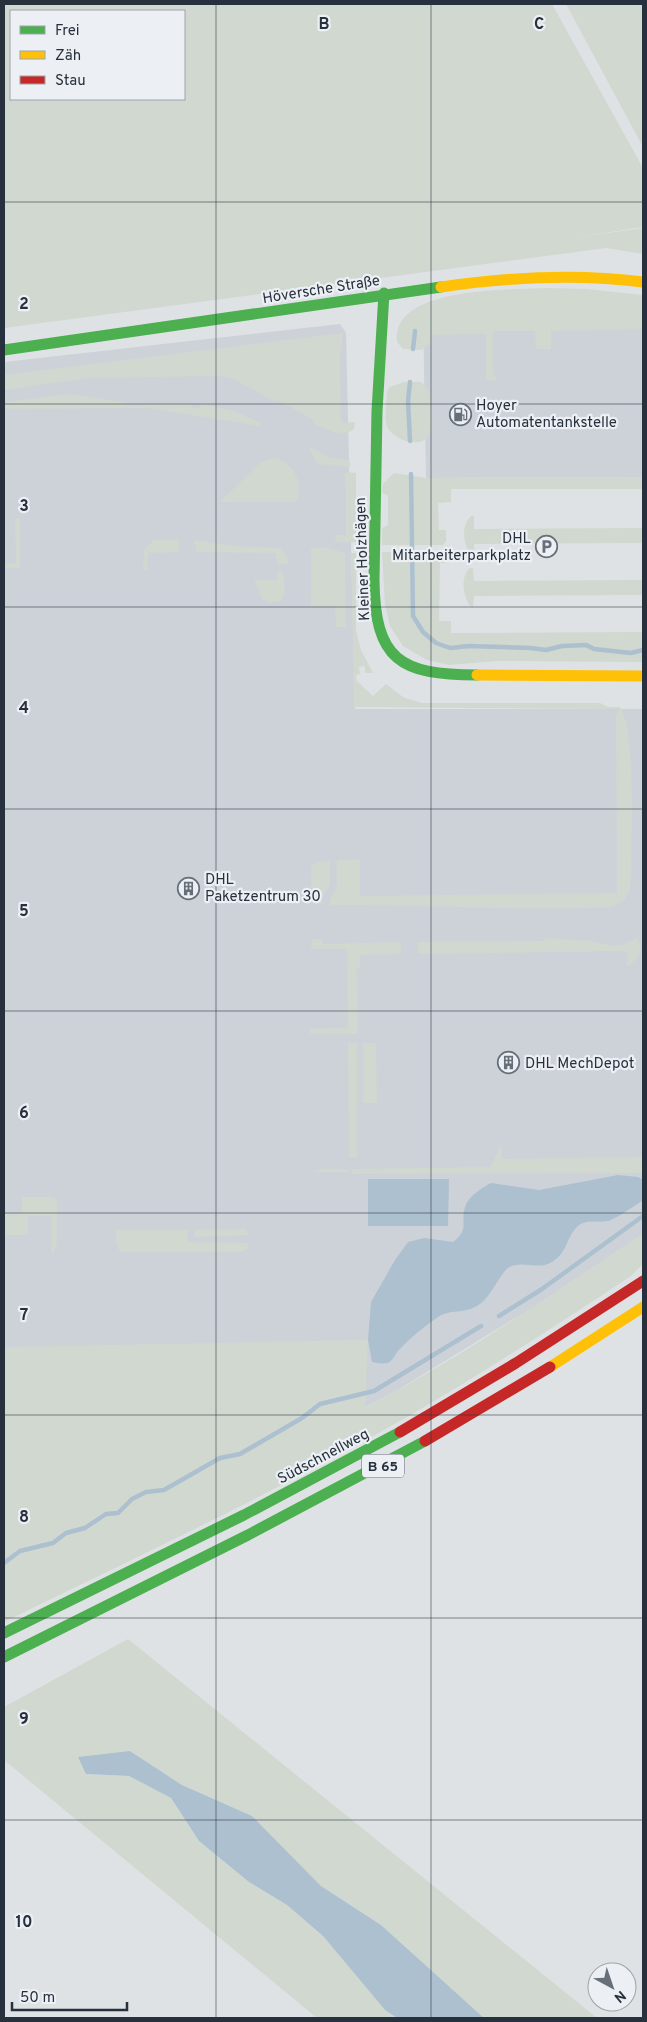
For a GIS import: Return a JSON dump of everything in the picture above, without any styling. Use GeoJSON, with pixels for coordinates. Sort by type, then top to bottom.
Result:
{"type":"FeatureCollection","features":[{"type":"Feature","properties":{"kind":"main road","name":"Höversche Straße"},"geometry":{"type":"LineString","coordinates":[[4,350],[204,322],[384,293],[535,275],[578,274],[643,282]]}},
{"type":"Feature","properties":{"kind":"main road","name":"Kleiner Holzhägen"},"geometry":{"type":"LineString","coordinates":[[384,293],[377,372],[375,575],[376,610],[380,632],[390,651],[402,663],[419,671],[444,675],[643,676]]}},
{"type":"Feature","properties":{"kind":"main road","name":"Südschnellweg"},"geometry":{"type":"LineString","coordinates":[[4,1633],[275,1500],[385,1440],[511,1367],[643,1281]]}},
{"type":"Feature","properties":{"kind":"main road","name":"B 65"},"geometry":{"type":"LineString","coordinates":[[4,1657],[285,1518],[394,1460],[524,1385],[643,1307]]}},
{"type":"Feature","properties":{"kind":"shaded area"},"geometry":{"type":"Polygon","coordinates":[[[4,4],[552,4],[643,168],[643,227],[572,238],[643,228],[643,254],[606,248],[4,328],[4,4]]]}},
{"type":"Feature","properties":{"kind":"shaded area"},"geometry":{"type":"Polygon","coordinates":[[[566,4],[643,4],[643,147],[566,4]]]}},
{"type":"Feature","properties":{"kind":"shaded area"},"geometry":{"type":"Polygon","coordinates":[[[547,288],[587,289],[643,295],[643,329],[551,331],[551,349],[536,349],[535,331],[493,331],[493,375],[497,375],[496,381],[486,380],[486,334],[432,335],[431,343],[421,350],[403,349],[397,342],[400,324],[413,310],[432,301],[482,291],[547,288]]]}},
{"type":"Feature","properties":{"kind":"shaded area"},"geometry":{"type":"Polygon","coordinates":[[[643,311],[643,477],[426,478],[423,315],[643,311]]]}},
{"type":"Feature","properties":{"kind":"shaded area"},"geometry":{"type":"Polygon","coordinates":[[[340,324],[346,333],[355,709],[643,709],[643,1234],[535,1306],[396,1391],[241,1474],[4,1582],[4,362],[340,324]]]}},
{"type":"Feature","properties":{"kind":"shaded area"},"geometry":{"type":"Polygon","coordinates":[[[343,333],[340,359],[341,423],[355,422],[354,429],[344,433],[333,432],[323,428],[313,423],[314,420],[277,400],[276,402],[234,379],[220,376],[88,378],[4,390],[4,375],[343,333]]]}},
{"type":"Feature","properties":{"kind":"shaded area"},"geometry":{"type":"Polygon","coordinates":[[[404,382],[421,382],[430,391],[432,424],[430,434],[421,441],[414,442],[401,439],[390,431],[387,426],[387,391],[390,387],[404,382]]]}},
{"type":"Feature","properties":{"kind":"shaded area"},"geometry":{"type":"Polygon","coordinates":[[[69,394],[125,402],[126,405],[191,404],[192,408],[199,408],[200,404],[234,411],[261,423],[260,426],[147,408],[4,409],[4,402],[69,394]]]}},
{"type":"Feature","properties":{"kind":"shaded area"},"geometry":{"type":"Polygon","coordinates":[[[308,446],[329,457],[347,460],[351,464],[349,467],[317,464],[308,446]]]}},
{"type":"Feature","properties":{"kind":"shaded area"},"geometry":{"type":"Polygon","coordinates":[[[276,458],[288,465],[299,482],[299,496],[296,502],[220,502],[261,462],[276,458]]]}},
{"type":"Feature","properties":{"kind":"shaded area"},"geometry":{"type":"Polygon","coordinates":[[[345,472],[356,473],[356,542],[336,542],[335,535],[346,535],[345,472]]]}},
{"type":"Feature","properties":{"kind":"shaded area"},"geometry":{"type":"Polygon","coordinates":[[[394,473],[426,478],[643,477],[643,489],[451,489],[451,502],[438,503],[439,530],[446,530],[446,541],[443,545],[382,545],[382,528],[388,525],[388,496],[382,492],[383,484],[394,473]]]}},
{"type":"Feature","properties":{"kind":"shaded area"},"geometry":{"type":"Polygon","coordinates":[[[471,516],[474,516],[474,529],[643,528],[643,543],[474,544],[474,555],[470,554],[468,550],[464,534],[464,529],[471,516]]]}},
{"type":"Feature","properties":{"kind":"shaded area"},"geometry":{"type":"Polygon","coordinates":[[[15,518],[20,518],[20,568],[4,568],[4,564],[16,563],[15,518]]]}},
{"type":"Feature","properties":{"kind":"shaded area"},"geometry":{"type":"Polygon","coordinates":[[[154,540],[179,540],[179,552],[148,553],[147,570],[143,570],[144,549],[154,540]]]}},
{"type":"Feature","properties":{"kind":"shaded area"},"geometry":{"type":"Polygon","coordinates":[[[196,540],[234,546],[280,548],[287,556],[288,564],[277,564],[276,553],[196,552],[196,545],[193,545],[196,540]]]}},
{"type":"Feature","properties":{"kind":"shaded area"},"geometry":{"type":"Polygon","coordinates":[[[323,547],[345,553],[346,627],[336,627],[335,606],[311,607],[311,548],[323,547]]]}},
{"type":"Feature","properties":{"kind":"shaded area"},"geometry":{"type":"Polygon","coordinates":[[[382,552],[442,552],[446,555],[446,563],[440,563],[439,621],[451,621],[451,633],[643,632],[643,662],[498,661],[449,665],[427,660],[403,646],[390,626],[385,604],[382,552]]]}},
{"type":"Feature","properties":{"kind":"shaded area"},"geometry":{"type":"Polygon","coordinates":[[[351,553],[356,553],[356,631],[361,650],[373,673],[365,673],[365,666],[359,667],[360,674],[356,675],[357,681],[373,696],[386,684],[403,697],[422,703],[600,703],[608,707],[620,707],[629,739],[632,818],[631,881],[628,894],[620,903],[611,907],[576,908],[329,905],[337,886],[337,860],[360,859],[360,896],[617,893],[616,717],[619,709],[354,707],[351,553]]]}},
{"type":"Feature","properties":{"kind":"shaded area"},"geometry":{"type":"Polygon","coordinates":[[[470,568],[473,568],[474,581],[643,580],[643,595],[474,596],[473,607],[470,606],[464,592],[465,576],[470,568]]]}},
{"type":"Feature","properties":{"kind":"shaded area"},"geometry":{"type":"Polygon","coordinates":[[[283,571],[285,592],[281,601],[270,603],[262,599],[254,580],[277,580],[277,572],[283,571]]]}},
{"type":"Feature","properties":{"kind":"shaded area"},"geometry":{"type":"Polygon","coordinates":[[[330,861],[330,885],[322,897],[322,904],[311,897],[311,867],[317,862],[330,861]]]}},
{"type":"Feature","properties":{"kind":"shaded area"},"geometry":{"type":"Polygon","coordinates":[[[544,938],[591,941],[614,946],[622,945],[637,938],[641,949],[637,958],[629,966],[627,966],[627,951],[418,954],[418,942],[544,941],[544,938]]]}},
{"type":"Feature","properties":{"kind":"shaded area"},"geometry":{"type":"Polygon","coordinates":[[[312,939],[322,939],[323,944],[401,942],[401,954],[360,955],[360,967],[357,967],[358,1034],[310,1034],[310,1029],[348,1028],[347,949],[311,949],[312,939]]]}},
{"type":"Feature","properties":{"kind":"shaded area"},"geometry":{"type":"Polygon","coordinates":[[[348,1043],[357,1043],[357,1157],[349,1158],[348,1043]]]}},
{"type":"Feature","properties":{"kind":"shaded area"},"geometry":{"type":"Polygon","coordinates":[[[363,1043],[376,1043],[377,1103],[363,1103],[363,1043]]]}},
{"type":"Feature","properties":{"kind":"shaded area"},"geometry":{"type":"Polygon","coordinates":[[[500,1146],[502,1146],[502,1159],[643,1157],[643,1173],[352,1174],[352,1169],[491,1167],[500,1146]]]}},
{"type":"Feature","properties":{"kind":"shaded area"},"geometry":{"type":"Polygon","coordinates":[[[326,1168],[348,1170],[348,1172],[311,1172],[326,1168]]]}},
{"type":"Feature","properties":{"kind":"shaded area"},"geometry":{"type":"Polygon","coordinates":[[[22,1197],[53,1197],[57,1200],[57,1243],[54,1252],[51,1253],[51,1216],[28,1216],[28,1235],[4,1235],[4,1214],[22,1214],[22,1197]]]}},
{"type":"Feature","properties":{"kind":"shaded area"},"geometry":{"type":"Polygon","coordinates":[[[246,1229],[249,1235],[195,1237],[194,1230],[246,1229]]]}},
{"type":"Feature","properties":{"kind":"shaded area"},"geometry":{"type":"Polygon","coordinates":[[[116,1230],[187,1230],[188,1242],[249,1243],[248,1249],[242,1252],[121,1252],[117,1245],[116,1230]]]}},
{"type":"Feature","properties":{"kind":"shaded area"},"geometry":{"type":"Polygon","coordinates":[[[643,1234],[643,1264],[631,1276],[548,1331],[464,1383],[358,1445],[308,1471],[207,1523],[4,1622],[4,1347],[368,1340],[365,1408],[436,1368],[643,1234]]]}},
{"type":"Feature","properties":{"kind":"shaded area"},"geometry":{"type":"Polygon","coordinates":[[[128,1639],[587,2010],[587,2012],[597,2018],[484,2018],[381,1925],[321,1886],[252,1816],[182,1785],[130,1751],[86,1774],[129,1776],[171,1798],[199,1841],[249,1882],[287,1905],[323,1936],[385,2010],[397,2018],[317,2018],[4,1760],[4,1707],[128,1639]]]}},
{"type":"Feature","properties":{"kind":"water"},"geometry":{"type":"Polygon","coordinates":[[[618,1175],[638,1177],[643,1180],[643,1200],[611,1220],[581,1224],[574,1230],[561,1254],[552,1262],[508,1268],[491,1292],[477,1306],[438,1317],[409,1340],[389,1362],[372,1362],[368,1340],[371,1302],[395,1260],[408,1242],[424,1238],[453,1242],[463,1229],[464,1212],[469,1199],[491,1183],[539,1190],[618,1175]]]}},
{"type":"Feature","properties":{"kind":"water"},"geometry":{"type":"Polygon","coordinates":[[[368,1179],[449,1179],[448,1226],[368,1226],[368,1179]]]}},
{"type":"Feature","properties":{"kind":"water"},"geometry":{"type":"Polygon","coordinates":[[[130,1751],[182,1785],[252,1816],[321,1886],[381,1925],[484,2018],[397,2018],[385,2010],[323,1936],[287,1905],[249,1882],[199,1841],[171,1798],[129,1776],[86,1774],[78,1757],[130,1751]]]}},
{"type":"Feature","properties":{"kind":"waterway"},"geometry":{"type":"LineString","coordinates":[[413,349],[415,331]]}},
{"type":"Feature","properties":{"kind":"waterway"},"geometry":{"type":"LineString","coordinates":[[410,382],[408,401],[410,441]]}},
{"type":"Feature","properties":{"kind":"waterway"},"geometry":{"type":"LineString","coordinates":[[411,474],[413,616],[423,632],[436,643],[450,648],[469,646],[546,650],[562,646],[586,645],[594,649],[631,653],[643,650]]}},
{"type":"Feature","properties":{"kind":"waterway"},"geometry":{"type":"LineString","coordinates":[[499,1316],[542,1289],[643,1216]]}},
{"type":"Feature","properties":{"kind":"waterway"},"geometry":{"type":"LineString","coordinates":[[4,1563],[20,1551],[53,1543],[66,1533],[85,1528],[106,1514],[118,1513],[132,1499],[146,1492],[164,1490],[220,1458],[240,1454],[302,1418],[320,1404],[374,1391],[481,1326]]}},
{"type":"Feature","properties":{"kind":"traffic: fast"},"geometry":{"type":"LineString","coordinates":[[4,350],[441,287]]}},
{"type":"Feature","properties":{"kind":"traffic: fast"},"geometry":{"type":"LineString","coordinates":[[384,293],[377,411],[374,580],[380,629],[387,645],[397,658],[411,666],[429,671],[477,675]]}},
{"type":"Feature","properties":{"kind":"traffic: fast"},"geometry":{"type":"LineString","coordinates":[[4,1633],[244,1515],[400,1432]]}},
{"type":"Feature","properties":{"kind":"traffic: fast"},"geometry":{"type":"LineString","coordinates":[[4,1657],[248,1535],[425,1441]]}},
{"type":"Feature","properties":{"kind":"traffic: slow"},"geometry":{"type":"LineString","coordinates":[[441,287],[542,277],[618,279],[643,282]]}},
{"type":"Feature","properties":{"kind":"traffic: slow"},"geometry":{"type":"LineString","coordinates":[[477,675],[643,676]]}},
{"type":"Feature","properties":{"kind":"traffic: slow"},"geometry":{"type":"LineString","coordinates":[[550,1367],[643,1307]]}},
{"type":"Feature","properties":{"kind":"traffic: jam"},"geometry":{"type":"LineString","coordinates":[[400,1432],[516,1363],[643,1281]]}},
{"type":"Feature","properties":{"kind":"traffic: jam"},"geometry":{"type":"LineString","coordinates":[[425,1441],[550,1367]]}},
{"type":"Feature","properties":{"kind":"place","name":"Hoyer Automatentankstelle"},"geometry":{"type":"Point","coordinates":[460,414]}},
{"type":"Feature","properties":{"kind":"place","name":"DHL Mitarbeiterparkplatz"},"geometry":{"type":"Point","coordinates":[547,547]}},
{"type":"Feature","properties":{"kind":"place","name":"DHL Paketzentrum 30"},"geometry":{"type":"Point","coordinates":[189,888]}},
{"type":"Feature","properties":{"kind":"place","name":"DHL MechDepot"},"geometry":{"type":"Point","coordinates":[509,1063]}}]}
